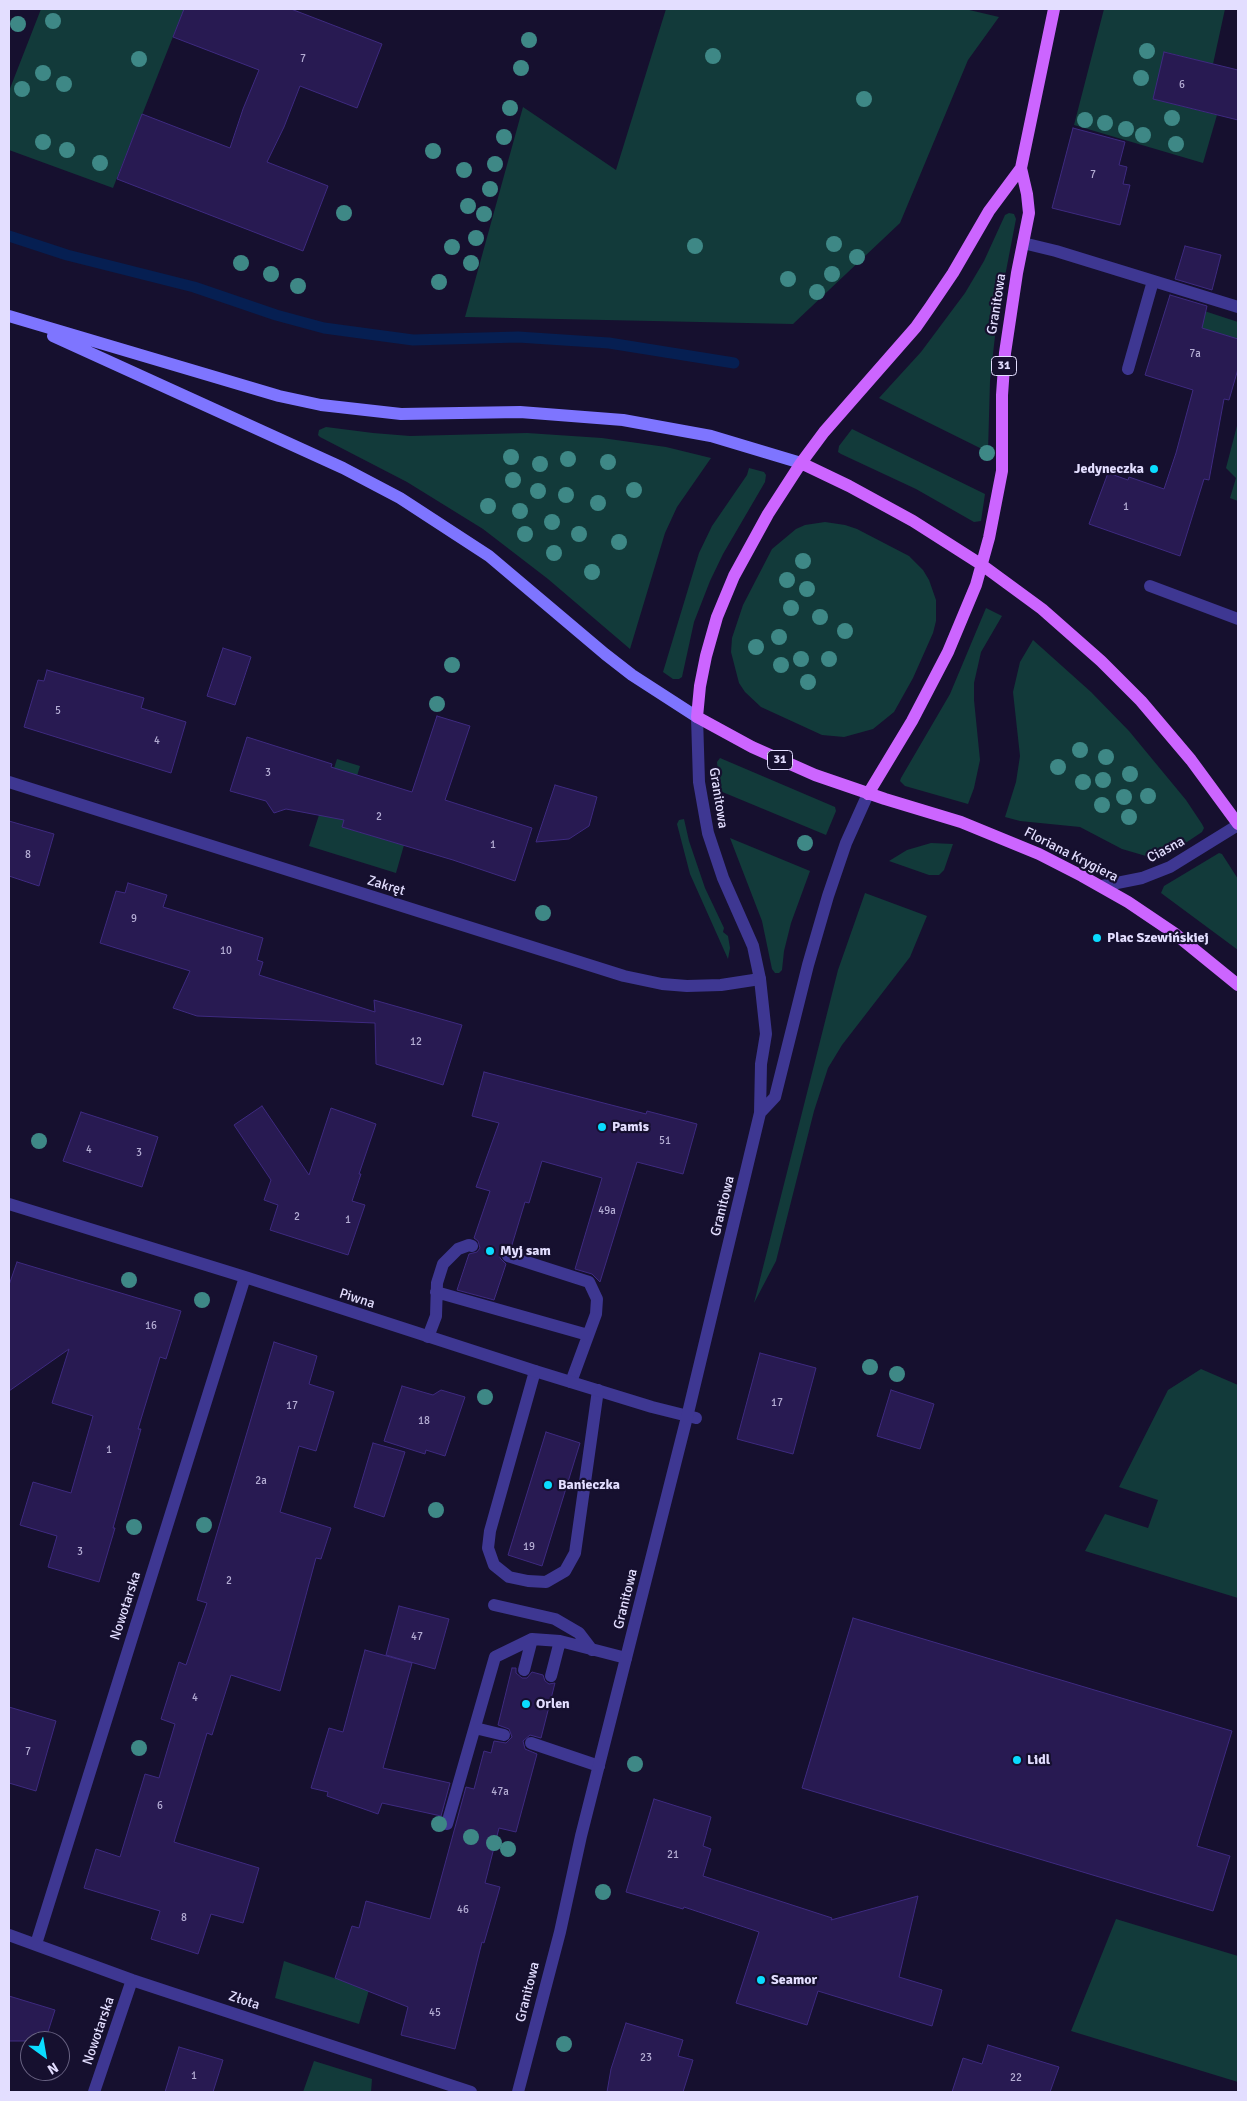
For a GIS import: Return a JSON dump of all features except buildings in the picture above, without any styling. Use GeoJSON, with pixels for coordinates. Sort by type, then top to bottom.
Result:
{"type":"FeatureCollection","features":[{"type":"Feature","properties":{"kind":"main road","name":"Granitowa"},"geometry":{"type":"LineString","coordinates":[[868,794],[925,698],[959,629],[982,565],[996,509],[1002,471],[1002,395],[1005,353],[1029,213],[1021,168],[1054,9]]}},
{"type":"Feature","properties":{"kind":"main road","name":"Granitowa"},"geometry":{"type":"LineString","coordinates":[[801,463],[838,415],[916,327],[954,273],[989,211],[1021,168]]}},
{"type":"Feature","properties":{"kind":"main road"},"geometry":{"type":"LineString","coordinates":[[12,317],[279,396],[321,405],[401,414],[520,412],[623,420],[711,436],[801,463],[893,509],[982,565],[1056,621],[1123,683],[1191,760],[1238,824]]}},
{"type":"Feature","properties":{"kind":"main road"},"geometry":{"type":"LineString","coordinates":[[12,317],[343,468],[400,498],[488,556],[632,675],[697,717]]}},
{"type":"Feature","properties":{"kind":"main road","name":"31"},"geometry":{"type":"LineString","coordinates":[[801,463],[753,540],[734,576],[720,610],[706,656],[697,717],[774,758],[868,794]]}},
{"type":"Feature","properties":{"kind":"main road","name":"Floriana Krygiera"},"geometry":{"type":"LineString","coordinates":[[868,794],[961,822],[1039,854],[1102,886],[1174,933],[1238,985]]}},
{"type":"Feature","properties":{"kind":"street"},"geometry":{"type":"LineString","coordinates":[[1023,243],[1056,251],[1238,307]]}},
{"type":"Feature","properties":{"kind":"street"},"geometry":{"type":"LineString","coordinates":[[1128,369],[1153,282]]}},
{"type":"Feature","properties":{"kind":"street"},"geometry":{"type":"LineString","coordinates":[[1150,586],[1238,619]]}},
{"type":"Feature","properties":{"kind":"street","name":"Granitowa"},"geometry":{"type":"LineString","coordinates":[[518,2092],[560,1932],[626,1658],[692,1417],[760,1113],[761,1064],[766,1034],[760,979],[753,946],[723,878],[708,833],[699,782],[697,717]]}},
{"type":"Feature","properties":{"kind":"street","name":"Zakręt"},"geometry":{"type":"LineString","coordinates":[[9,782],[624,976],[662,984],[687,986],[721,985],[760,979]]}},
{"type":"Feature","properties":{"kind":"street","name":"Granitowa"},"geometry":{"type":"LineString","coordinates":[[760,1113],[775,1097],[808,965],[828,896],[846,843],[868,794]]}},
{"type":"Feature","properties":{"kind":"street","name":"Ciasna"},"geometry":{"type":"LineString","coordinates":[[1102,886],[1142,878],[1170,867],[1238,824]]}},
{"type":"Feature","properties":{"kind":"street","name":"Piwna"},"geometry":{"type":"LineString","coordinates":[[9,1204],[245,1277],[535,1371],[692,1417]]}},
{"type":"Feature","properties":{"kind":"street"},"geometry":{"type":"LineString","coordinates":[[428,1337],[436,1316],[437,1283],[444,1264],[458,1248],[472,1246]]}},
{"type":"Feature","properties":{"kind":"street"},"geometry":{"type":"LineString","coordinates":[[508,1256],[589,1282],[597,1299],[596,1314],[571,1382]]}},
{"type":"Feature","properties":{"kind":"street","name":"Nowotarska"},"geometry":{"type":"LineString","coordinates":[[36,1944],[245,1277]]}},
{"type":"Feature","properties":{"kind":"street"},"geometry":{"type":"LineString","coordinates":[[436,1292],[588,1336]]}},
{"type":"Feature","properties":{"kind":"street"},"geometry":{"type":"LineString","coordinates":[[535,1371],[490,1531],[488,1548],[494,1565],[509,1577],[546,1582],[565,1572],[575,1553],[598,1390]]}},
{"type":"Feature","properties":{"kind":"street"},"geometry":{"type":"LineString","coordinates":[[494,1605],[556,1619],[579,1633],[592,1650]]}},
{"type":"Feature","properties":{"kind":"street"},"geometry":{"type":"LineString","coordinates":[[447,1824],[495,1657],[532,1639],[560,1641],[626,1658]]}},
{"type":"Feature","properties":{"kind":"street"},"geometry":{"type":"LineString","coordinates":[[524,1670],[532,1639]]}},
{"type":"Feature","properties":{"kind":"street"},"geometry":{"type":"LineString","coordinates":[[551,1676],[560,1641]]}},
{"type":"Feature","properties":{"kind":"street"},"geometry":{"type":"LineString","coordinates":[[474,1728],[504,1735]]}},
{"type":"Feature","properties":{"kind":"street"},"geometry":{"type":"LineString","coordinates":[[538,1732],[533,1744],[599,1766]]}},
{"type":"Feature","properties":{"kind":"street","name":"Złota"},"geometry":{"type":"LineString","coordinates":[[9,1936],[36,1944],[132,1980],[471,2092]]}},
{"type":"Feature","properties":{"kind":"street","name":"Nowotarska"},"geometry":{"type":"LineString","coordinates":[[94,2092],[132,1980]]}},
{"type":"Feature","properties":{"kind":"green space"},"geometry":{"type":"Polygon","coordinates":[[[41,9],[184,9],[113,188],[9,150],[9,91],[41,9]]]}},
{"type":"Feature","properties":{"kind":"green space"},"geometry":{"type":"Polygon","coordinates":[[[666,9],[965,9],[999,17],[968,60],[900,223],[793,324],[465,317],[523,107],[616,170],[666,9]]]}},
{"type":"Feature","properties":{"kind":"green space"},"geometry":{"type":"Polygon","coordinates":[[[1104,9],[1225,9],[1213,64],[1165,52],[1153,99],[1217,115],[1203,163],[1074,125],[1104,9]]]}},
{"type":"Feature","properties":{"kind":"green space"},"geometry":{"type":"Polygon","coordinates":[[[1009,213],[1014,214],[1016,219],[997,318],[990,381],[988,452],[879,398],[921,352],[965,293],[984,261],[1005,215],[1009,213]]]}},
{"type":"Feature","properties":{"kind":"green space"},"geometry":{"type":"Polygon","coordinates":[[[1180,303],[1238,322],[1238,339],[1163,317],[1169,305],[1180,303]]]}},
{"type":"Feature","properties":{"kind":"green space"},"geometry":{"type":"Polygon","coordinates":[[[1238,422],[1238,501],[1230,498],[1236,478],[1226,468],[1238,422]]]}},
{"type":"Feature","properties":{"kind":"green space"},"geometry":{"type":"Polygon","coordinates":[[[326,427],[410,436],[527,433],[602,438],[666,447],[711,458],[677,507],[665,533],[630,649],[548,579],[483,529],[407,482],[320,437],[318,435],[319,430],[326,427]]]}},
{"type":"Feature","properties":{"kind":"green space"},"geometry":{"type":"Polygon","coordinates":[[[852,429],[985,494],[981,521],[974,522],[916,489],[838,452],[839,446],[852,429]]]}},
{"type":"Feature","properties":{"kind":"green space"},"geometry":{"type":"Polygon","coordinates":[[[749,468],[764,472],[766,475],[765,482],[723,554],[710,581],[694,622],[682,677],[673,679],[663,672],[699,553],[712,526],[747,475],[749,468]]]}},
{"type":"Feature","properties":{"kind":"green space"},"geometry":{"type":"Polygon","coordinates":[[[825,522],[857,529],[909,556],[923,570],[929,580],[936,600],[936,621],[933,633],[913,678],[894,712],[873,729],[844,737],[822,735],[761,707],[745,692],[739,683],[731,652],[732,638],[743,605],[772,549],[796,529],[805,525],[825,522]]]}},
{"type":"Feature","properties":{"kind":"green space"},"geometry":{"type":"Polygon","coordinates":[[[986,608],[1002,616],[981,652],[974,683],[980,760],[974,788],[968,804],[905,786],[900,781],[950,694],[986,608]]]}},
{"type":"Feature","properties":{"kind":"green space"},"geometry":{"type":"Polygon","coordinates":[[[1033,640],[1091,692],[1129,731],[1186,800],[1204,828],[1202,832],[1175,850],[1146,856],[1122,849],[1080,827],[1020,821],[1005,817],[1016,782],[1020,756],[1013,692],[1020,662],[1033,640]]]}},
{"type":"Feature","properties":{"kind":"green space"},"geometry":{"type":"Polygon","coordinates":[[[720,758],[835,807],[836,811],[826,835],[720,791],[717,762],[720,758]]]}},
{"type":"Feature","properties":{"kind":"green space"},"geometry":{"type":"Polygon","coordinates":[[[337,759],[360,766],[342,827],[404,845],[396,873],[309,846],[337,759]]]}},
{"type":"Feature","properties":{"kind":"green space"},"geometry":{"type":"Polygon","coordinates":[[[684,819],[689,841],[705,888],[724,928],[723,932],[728,936],[730,948],[728,959],[690,874],[677,824],[679,820],[684,819]]]}},
{"type":"Feature","properties":{"kind":"green space"},"geometry":{"type":"Polygon","coordinates":[[[730,838],[810,871],[791,923],[784,951],[782,970],[779,973],[775,973],[772,969],[762,921],[730,838]]]}},
{"type":"Feature","properties":{"kind":"green space"},"geometry":{"type":"Polygon","coordinates":[[[931,843],[953,844],[944,870],[939,875],[929,875],[889,861],[907,850],[931,843]]]}},
{"type":"Feature","properties":{"kind":"green space"},"geometry":{"type":"Polygon","coordinates":[[[1219,853],[1222,854],[1238,879],[1238,950],[1161,893],[1164,886],[1219,853]]]}},
{"type":"Feature","properties":{"kind":"green space"},"geometry":{"type":"Polygon","coordinates":[[[865,893],[927,916],[910,957],[842,1045],[828,1068],[814,1111],[776,1261],[754,1303],[838,970],[865,893]]]}},
{"type":"Feature","properties":{"kind":"green space"},"geometry":{"type":"Polygon","coordinates":[[[1201,1369],[1238,1385],[1238,1598],[1085,1551],[1105,1514],[1148,1528],[1158,1500],[1119,1487],[1168,1390],[1201,1369]]]}},
{"type":"Feature","properties":{"kind":"green space"},"geometry":{"type":"Polygon","coordinates":[[[1116,1919],[1238,1956],[1238,2082],[1071,2031],[1116,1919]]]}},
{"type":"Feature","properties":{"kind":"green space"},"geometry":{"type":"Polygon","coordinates":[[[284,1961],[369,1990],[359,2024],[275,1998],[284,1961]]]}},
{"type":"Feature","properties":{"kind":"green space"},"geometry":{"type":"Polygon","coordinates":[[[314,2061],[372,2079],[371,2092],[303,2092],[314,2061]]]}},
{"type":"Feature","properties":{"kind":"waterway"},"geometry":{"type":"LineString","coordinates":[[9,236],[67,255],[194,287],[276,315],[324,328],[413,340],[518,337],[609,343],[734,363]]}},
{"type":"Feature","properties":{"kind":"place","name":"Jedyneczka"},"geometry":{"type":"Point","coordinates":[1154,469]}},
{"type":"Feature","properties":{"kind":"place","name":"Plac Szewińskiej"},"geometry":{"type":"Point","coordinates":[1097,938]}},
{"type":"Feature","properties":{"kind":"place","name":"Pamis"},"geometry":{"type":"Point","coordinates":[602,1127]}},
{"type":"Feature","properties":{"kind":"place","name":"Myj sam"},"geometry":{"type":"Point","coordinates":[490,1251]}},
{"type":"Feature","properties":{"kind":"place","name":"Banieczka"},"geometry":{"type":"Point","coordinates":[548,1485]}},
{"type":"Feature","properties":{"kind":"place","name":"Orlen"},"geometry":{"type":"Point","coordinates":[526,1704]}},
{"type":"Feature","properties":{"kind":"place","name":"Lidl"},"geometry":{"type":"Point","coordinates":[1017,1760]}},
{"type":"Feature","properties":{"kind":"place","name":"Seamor"},"geometry":{"type":"Point","coordinates":[761,1980]}}]}
